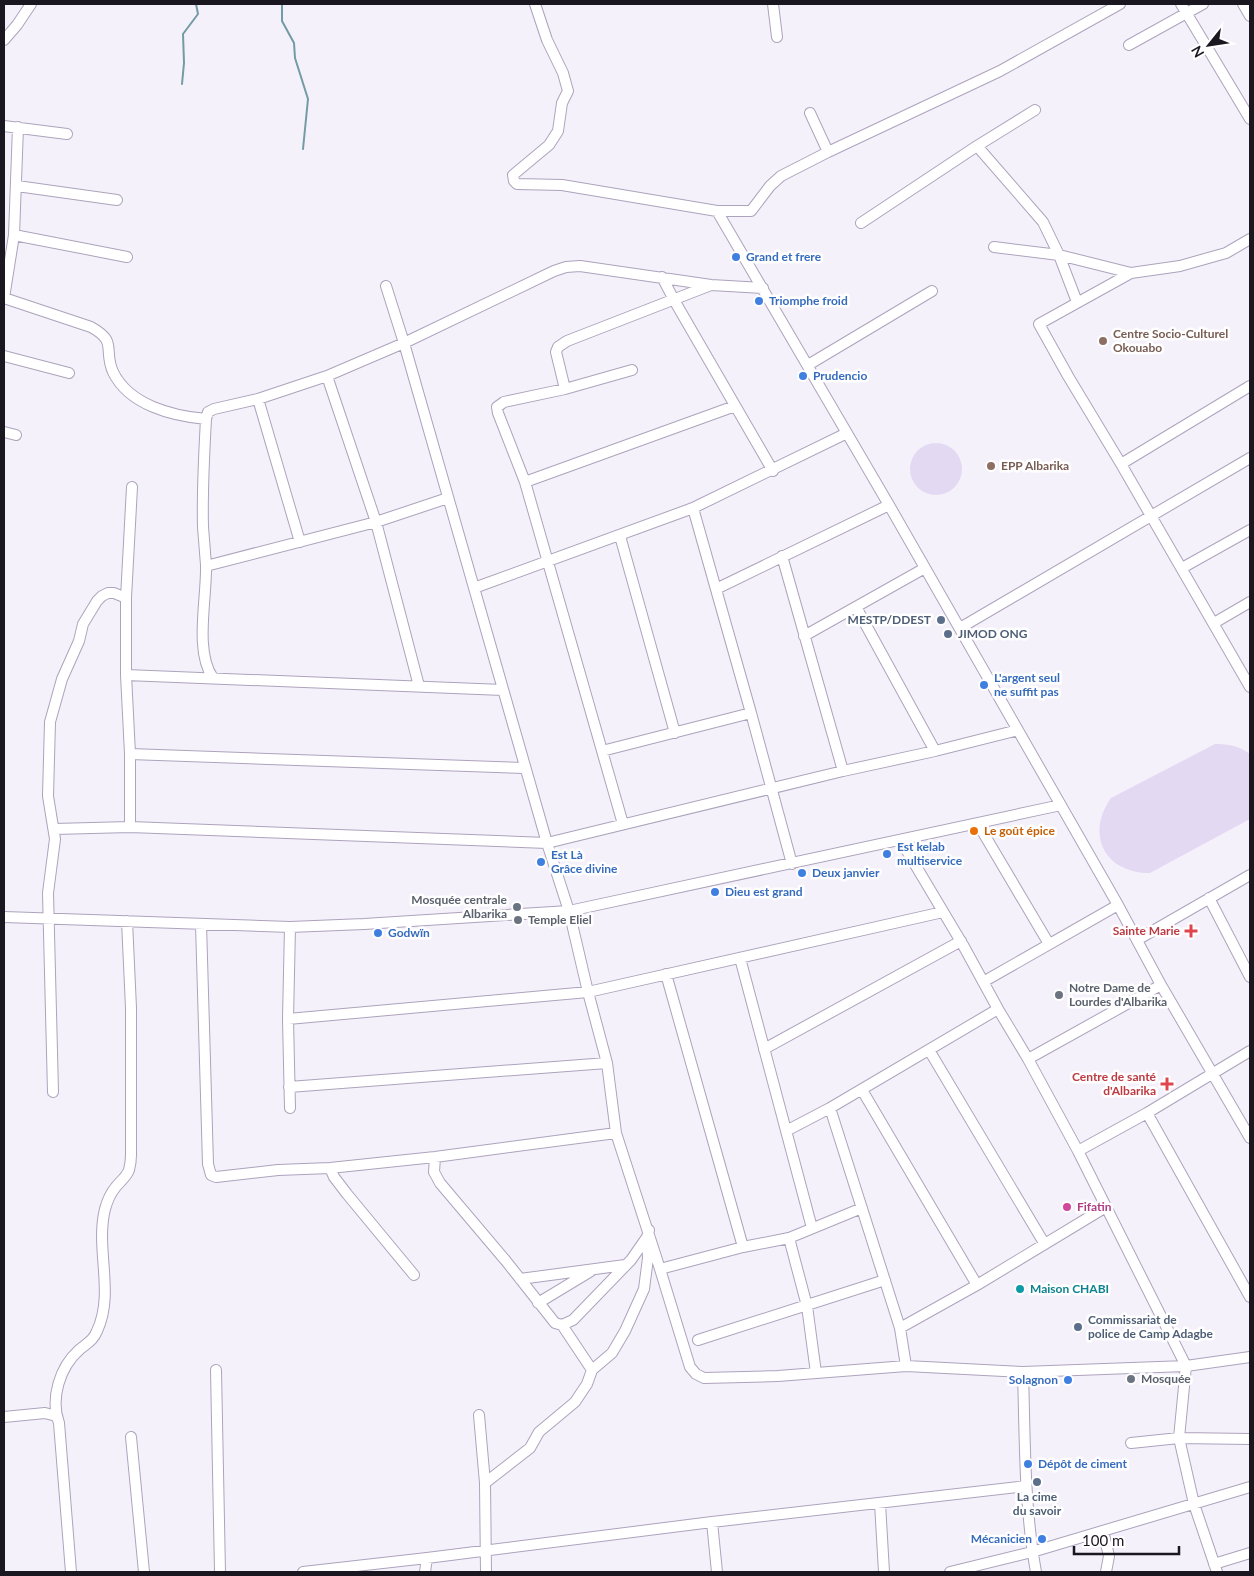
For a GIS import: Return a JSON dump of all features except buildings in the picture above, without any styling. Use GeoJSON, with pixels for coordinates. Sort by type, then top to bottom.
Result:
{"type":"FeatureCollection","features":[{"type":"Feature","properties":{"kind":"street"},"geometry":{"type":"LineString","coordinates":[[4,40],[17,26],[31,4]]}},
{"type":"Feature","properties":{"kind":"street"},"geometry":{"type":"LineString","coordinates":[[534,4],[568,91],[562,103],[558,132],[548,145],[513,176],[517,184],[562,185],[718,211],[751,211],[775,180],[828,152],[1000,71],[1120,4]]}},
{"type":"Feature","properties":{"kind":"street"},"geometry":{"type":"LineString","coordinates":[[773,4],[777,37]]}},
{"type":"Feature","properties":{"kind":"street"},"geometry":{"type":"LineString","coordinates":[[1181,4],[1250,119]]}},
{"type":"Feature","properties":{"kind":"street"},"geometry":{"type":"LineString","coordinates":[[1129,45],[1203,4]]}},
{"type":"Feature","properties":{"kind":"street"},"geometry":{"type":"LineString","coordinates":[[1243,4],[1250,16]]}},
{"type":"Feature","properties":{"kind":"street"},"geometry":{"type":"LineString","coordinates":[[861,223],[1035,110]]}},
{"type":"Feature","properties":{"kind":"street"},"geometry":{"type":"LineString","coordinates":[[810,113],[828,152]]}},
{"type":"Feature","properties":{"kind":"street"},"geometry":{"type":"LineString","coordinates":[[4,126],[67,134]]}},
{"type":"Feature","properties":{"kind":"street"},"geometry":{"type":"LineString","coordinates":[[18,127],[14,234],[4,298],[100,331],[107,340],[113,372],[125,388],[148,405],[185,417],[206,419]]}},
{"type":"Feature","properties":{"kind":"street"},"geometry":{"type":"LineString","coordinates":[[977,146],[1043,222],[1059,255],[1077,302]]}},
{"type":"Feature","properties":{"kind":"street"},"geometry":{"type":"LineString","coordinates":[[16,186],[117,200]]}},
{"type":"Feature","properties":{"kind":"street"},"geometry":{"type":"LineString","coordinates":[[718,211],[960,628],[1118,905],[1161,985],[1250,1138]]}},
{"type":"Feature","properties":{"kind":"street"},"geometry":{"type":"LineString","coordinates":[[14,234],[127,257]]}},
{"type":"Feature","properties":{"kind":"street"},"geometry":{"type":"LineString","coordinates":[[1249,681],[1039,324],[1131,273],[1180,266],[1226,253],[1250,239]]}},
{"type":"Feature","properties":{"kind":"street"},"geometry":{"type":"LineString","coordinates":[[994,247],[1059,255],[1131,273]]}},
{"type":"Feature","properties":{"kind":"street"},"geometry":{"type":"LineString","coordinates":[[213,678],[205,665],[203,638],[206,566],[203,507],[206,419],[208,412],[258,399],[327,376],[404,343],[566,267],[580,266],[711,285],[763,288]]}},
{"type":"Feature","properties":{"kind":"street"},"geometry":{"type":"LineString","coordinates":[[662,277],[773,471]]}},
{"type":"Feature","properties":{"kind":"street"},"geometry":{"type":"LineString","coordinates":[[565,389],[556,352],[558,347],[567,341],[711,285]]}},
{"type":"Feature","properties":{"kind":"street"},"geometry":{"type":"LineString","coordinates":[[386,286],[404,343],[525,768],[569,911],[607,1063],[616,1133],[648,1234],[652,1257],[660,1269],[690,1367],[696,1374],[704,1378],[721,1378],[906,1366],[1023,1372],[1186,1366],[1250,1357]]}},
{"type":"Feature","properties":{"kind":"street"},"geometry":{"type":"LineString","coordinates":[[808,365],[932,291]]}},
{"type":"Feature","properties":{"kind":"street"},"geometry":{"type":"LineString","coordinates":[[4,356],[69,373]]}},
{"type":"Feature","properties":{"kind":"street"},"geometry":{"type":"LineString","coordinates":[[623,824],[525,482],[497,407],[504,402],[565,389],[632,370]]}},
{"type":"Feature","properties":{"kind":"street"},"geometry":{"type":"LineString","coordinates":[[327,376],[376,522],[419,686]]}},
{"type":"Feature","properties":{"kind":"street"},"geometry":{"type":"LineString","coordinates":[[1121,464],[1250,386]]}},
{"type":"Feature","properties":{"kind":"street"},"geometry":{"type":"LineString","coordinates":[[258,399],[300,542]]}},
{"type":"Feature","properties":{"kind":"street"},"geometry":{"type":"LineString","coordinates":[[525,482],[735,406]]}},
{"type":"Feature","properties":{"kind":"street"},"geometry":{"type":"LineString","coordinates":[[4,432],[16,435]]}},
{"type":"Feature","properties":{"kind":"street"},"geometry":{"type":"LineString","coordinates":[[474,588],[693,508],[847,434]]}},
{"type":"Feature","properties":{"kind":"street"},"geometry":{"type":"LineString","coordinates":[[960,628],[1250,458]]}},
{"type":"Feature","properties":{"kind":"street"},"geometry":{"type":"LineString","coordinates":[[130,827],[126,598],[132,487]]}},
{"type":"Feature","properties":{"kind":"street"},"geometry":{"type":"LineString","coordinates":[[206,566],[376,522],[448,498]]}},
{"type":"Feature","properties":{"kind":"street"},"geometry":{"type":"LineString","coordinates":[[716,589],[889,505]]}},
{"type":"Feature","properties":{"kind":"street"},"geometry":{"type":"LineString","coordinates":[[693,508],[792,864]]}},
{"type":"Feature","properties":{"kind":"street"},"geometry":{"type":"LineString","coordinates":[[1182,568],[1250,530]]}},
{"type":"Feature","properties":{"kind":"street"},"geometry":{"type":"LineString","coordinates":[[620,536],[675,733]]}},
{"type":"Feature","properties":{"kind":"street"},"geometry":{"type":"LineString","coordinates":[[782,556],[843,771]]}},
{"type":"Feature","properties":{"kind":"street"},"geometry":{"type":"LineString","coordinates":[[804,636],[925,568]]}},
{"type":"Feature","properties":{"kind":"street"},"geometry":{"type":"LineString","coordinates":[[53,1092],[48,893],[55,839],[48,796],[50,722],[62,679],[79,640],[83,624],[97,601],[108,593],[114,593],[126,598]]}},
{"type":"Feature","properties":{"kind":"street"},"geometry":{"type":"LineString","coordinates":[[1214,623],[1250,602]]}},
{"type":"Feature","properties":{"kind":"street"},"geometry":{"type":"LineString","coordinates":[[856,607],[935,751]]}},
{"type":"Feature","properties":{"kind":"street"},"geometry":{"type":"LineString","coordinates":[[126,675],[503,690]]}},
{"type":"Feature","properties":{"kind":"street"},"geometry":{"type":"LineString","coordinates":[[602,751],[751,713]]}},
{"type":"Feature","properties":{"kind":"street"},"geometry":{"type":"LineString","coordinates":[[54,829],[130,827],[547,843],[1018,730]]}},
{"type":"Feature","properties":{"kind":"street"},"geometry":{"type":"LineString","coordinates":[[130,754],[525,768]]}},
{"type":"Feature","properties":{"kind":"street"},"geometry":{"type":"LineString","coordinates":[[4,917],[290,927],[569,911],[1061,806]]}},
{"type":"Feature","properties":{"kind":"street"},"geometry":{"type":"LineString","coordinates":[[978,824],[1049,944]]}},
{"type":"Feature","properties":{"kind":"street"},"geometry":{"type":"LineString","coordinates":[[901,841],[961,941],[1078,1151],[1186,1366],[1179,1438],[1194,1504],[1216,1568],[1250,1553]]}},
{"type":"Feature","properties":{"kind":"street"},"geometry":{"type":"LineString","coordinates":[[1137,940],[1250,875]]}},
{"type":"Feature","properties":{"kind":"street"},"geometry":{"type":"LineString","coordinates":[[1210,898],[1249,970]]}},
{"type":"Feature","properties":{"kind":"street"},"geometry":{"type":"LineString","coordinates":[[983,982],[1118,905]]}},
{"type":"Feature","properties":{"kind":"street"},"geometry":{"type":"LineString","coordinates":[[288,1019],[588,992],[943,912]]}},
{"type":"Feature","properties":{"kind":"street"},"geometry":{"type":"LineString","coordinates":[[71,1572],[56,1416],[58,1384],[61,1374],[70,1360],[91,1342],[104,1314],[103,1225],[105,1210],[111,1195],[128,1171],[132,1155],[131,1008],[127,921]]}},
{"type":"Feature","properties":{"kind":"street"},"geometry":{"type":"LineString","coordinates":[[201,924],[208,1164],[211,1175],[216,1177],[278,1170],[330,1168],[435,1157],[616,1133]]}},
{"type":"Feature","properties":{"kind":"street"},"geometry":{"type":"LineString","coordinates":[[290,927],[288,1019],[290,1108]]}},
{"type":"Feature","properties":{"kind":"street"},"geometry":{"type":"LineString","coordinates":[[764,1049],[961,941]]}},
{"type":"Feature","properties":{"kind":"street"},"geometry":{"type":"LineString","coordinates":[[740,958],[812,1228]]}},
{"type":"Feature","properties":{"kind":"street"},"geometry":{"type":"LineString","coordinates":[[666,974],[743,1247]]}},
{"type":"Feature","properties":{"kind":"street"},"geometry":{"type":"LineString","coordinates":[[1028,1059],[1161,985]]}},
{"type":"Feature","properties":{"kind":"street"},"geometry":{"type":"LineString","coordinates":[[786,1131],[862,1090],[998,1009]]}},
{"type":"Feature","properties":{"kind":"street"},"geometry":{"type":"LineString","coordinates":[[930,1050],[1044,1243]]}},
{"type":"Feature","properties":{"kind":"street"},"geometry":{"type":"LineString","coordinates":[[1078,1151],[1147,1113],[1250,1051]]}},
{"type":"Feature","properties":{"kind":"street"},"geometry":{"type":"LineString","coordinates":[[289,1087],[607,1063]]}},
{"type":"Feature","properties":{"kind":"street"},"geometry":{"type":"LineString","coordinates":[[862,1090],[976,1285]]}},
{"type":"Feature","properties":{"kind":"street"},"geometry":{"type":"LineString","coordinates":[[830,1108],[900,1328],[906,1366]]}},
{"type":"Feature","properties":{"kind":"street"},"geometry":{"type":"LineString","coordinates":[[1147,1113],[1250,1298]]}},
{"type":"Feature","properties":{"kind":"street"},"geometry":{"type":"LineString","coordinates":[[435,1157],[434,1172],[440,1183],[555,1323],[562,1325],[592,1370]]}},
{"type":"Feature","properties":{"kind":"street"},"geometry":{"type":"LineString","coordinates":[[330,1168],[346,1194],[414,1275]]}},
{"type":"Feature","properties":{"kind":"street"},"geometry":{"type":"LineString","coordinates":[[900,1328],[1106,1207]]}},
{"type":"Feature","properties":{"kind":"street"},"geometry":{"type":"LineString","coordinates":[[660,1269],[743,1247],[789,1238],[862,1208]]}},
{"type":"Feature","properties":{"kind":"street"},"geometry":{"type":"LineString","coordinates":[[562,1325],[573,1320],[628,1263],[648,1234]]}},
{"type":"Feature","properties":{"kind":"street"},"geometry":{"type":"LineString","coordinates":[[789,1238],[807,1306],[816,1373]]}},
{"type":"Feature","properties":{"kind":"street"},"geometry":{"type":"LineString","coordinates":[[520,1279],[594,1269],[652,1257]]}},
{"type":"Feature","properties":{"kind":"street"},"geometry":{"type":"LineString","coordinates":[[485,1483],[530,1448],[539,1432],[576,1402],[587,1384],[592,1370],[612,1353],[625,1331],[644,1289],[652,1257]]}},
{"type":"Feature","properties":{"kind":"street"},"geometry":{"type":"LineString","coordinates":[[538,1302],[594,1269]]}},
{"type":"Feature","properties":{"kind":"street"},"geometry":{"type":"LineString","coordinates":[[698,1340],[885,1280]]}},
{"type":"Feature","properties":{"kind":"street"},"geometry":{"type":"LineString","coordinates":[[216,1370],[220,1572]]}},
{"type":"Feature","properties":{"kind":"street"},"geometry":{"type":"LineString","coordinates":[[1023,1372],[1026,1486],[1032,1552],[1036,1572]]}},
{"type":"Feature","properties":{"kind":"street"},"geometry":{"type":"LineString","coordinates":[[4,1418],[45,1413],[56,1416]]}},
{"type":"Feature","properties":{"kind":"street"},"geometry":{"type":"LineString","coordinates":[[479,1415],[485,1483],[484,1550],[486,1572]]}},
{"type":"Feature","properties":{"kind":"street"},"geometry":{"type":"LineString","coordinates":[[131,1437],[144,1572]]}},
{"type":"Feature","properties":{"kind":"street"},"geometry":{"type":"LineString","coordinates":[[1131,1443],[1179,1438],[1250,1439]]}},
{"type":"Feature","properties":{"kind":"street"},"geometry":{"type":"LineString","coordinates":[[303,1572],[355,1569],[484,1550],[1026,1486]]}},
{"type":"Feature","properties":{"kind":"street"},"geometry":{"type":"LineString","coordinates":[[954,1572],[1032,1552],[1250,1487]]}},
{"type":"Feature","properties":{"kind":"street"},"geometry":{"type":"LineString","coordinates":[[880,1503],[884,1572]]}},
{"type":"Feature","properties":{"kind":"street"},"geometry":{"type":"LineString","coordinates":[[712,1522],[717,1572]]}},
{"type":"Feature","properties":{"kind":"street"},"geometry":{"type":"LineString","coordinates":[[1103,1531],[1109,1556],[1106,1572]]}},
{"type":"Feature","properties":{"kind":"street"},"geometry":{"type":"LineString","coordinates":[[425,1572],[427,1558]]}},
{"type":"Feature","properties":{"kind":"shaded area"},"geometry":{"type":"Polygon","coordinates":[[[936,443],[946,445],[954,451],[960,459],[962,469],[960,479],[954,487],[946,493],[936,495],[926,493],[918,487],[912,479],[910,469],[912,459],[918,451],[926,445],[936,443]]]}},
{"type":"Feature","properties":{"kind":"shaded area"},"geometry":{"type":"Polygon","coordinates":[[[1215,744],[1234,746],[1250,754],[1250,819],[1150,873],[1134,871],[1121,866],[1111,859],[1104,849],[1100,838],[1100,825],[1103,812],[1111,798],[1215,744]]]}},
{"type":"Feature","properties":{"kind":"waterway"},"geometry":{"type":"LineString","coordinates":[[182,84],[184,63],[183,34],[198,14],[196,4]]}},
{"type":"Feature","properties":{"kind":"waterway"},"geometry":{"type":"LineString","coordinates":[[282,4],[282,21],[294,43],[295,58],[308,99],[303,149]]}},
{"type":"Feature","properties":{"kind":"place","name":"Grand et frere"},"geometry":{"type":"Point","coordinates":[736,257]}},
{"type":"Feature","properties":{"kind":"place","name":"Triomphe froid"},"geometry":{"type":"Point","coordinates":[759,301]}},
{"type":"Feature","properties":{"kind":"place","name":"Centre Socio-Culturel Okouabo"},"geometry":{"type":"Point","coordinates":[1103,341]}},
{"type":"Feature","properties":{"kind":"place","name":"Prudencio"},"geometry":{"type":"Point","coordinates":[803,376]}},
{"type":"Feature","properties":{"kind":"place","name":"EPP Albarika"},"geometry":{"type":"Point","coordinates":[991,466]}},
{"type":"Feature","properties":{"kind":"place","name":"MESTP/DDEST"},"geometry":{"type":"Point","coordinates":[941,620]}},
{"type":"Feature","properties":{"kind":"place","name":"JIMOD ONG"},"geometry":{"type":"Point","coordinates":[948,634]}},
{"type":"Feature","properties":{"kind":"place","name":"L'argent seul ne suffit pas"},"geometry":{"type":"Point","coordinates":[984,685]}},
{"type":"Feature","properties":{"kind":"place","name":"Le goût épice"},"geometry":{"type":"Point","coordinates":[974,831]}},
{"type":"Feature","properties":{"kind":"place","name":"Est kelab multiservice"},"geometry":{"type":"Point","coordinates":[887,854]}},
{"type":"Feature","properties":{"kind":"place","name":"Est Là Grâce divine"},"geometry":{"type":"Point","coordinates":[541,862]}},
{"type":"Feature","properties":{"kind":"place","name":"Deux janvier"},"geometry":{"type":"Point","coordinates":[802,873]}},
{"type":"Feature","properties":{"kind":"place","name":"Dieu est grand"},"geometry":{"type":"Point","coordinates":[715,892]}},
{"type":"Feature","properties":{"kind":"place","name":"Mosquée centrale Albarika"},"geometry":{"type":"Point","coordinates":[517,907]}},
{"type":"Feature","properties":{"kind":"place","name":"Temple Eliel"},"geometry":{"type":"Point","coordinates":[518,920]}},
{"type":"Feature","properties":{"kind":"place","name":"Sainte Marie"},"geometry":{"type":"Point","coordinates":[1191,931]}},
{"type":"Feature","properties":{"kind":"place","name":"Godwïn"},"geometry":{"type":"Point","coordinates":[378,933]}},
{"type":"Feature","properties":{"kind":"place","name":"Notre Dame de Lourdes d'Albarika"},"geometry":{"type":"Point","coordinates":[1059,995]}},
{"type":"Feature","properties":{"kind":"place","name":"Centre de santé d'Albarika"},"geometry":{"type":"Point","coordinates":[1167,1084]}},
{"type":"Feature","properties":{"kind":"place","name":"Fifatin"},"geometry":{"type":"Point","coordinates":[1067,1207]}},
{"type":"Feature","properties":{"kind":"place","name":"Maison CHABI"},"geometry":{"type":"Point","coordinates":[1020,1289]}},
{"type":"Feature","properties":{"kind":"place","name":"Commissariat de police de Camp Adagbe"},"geometry":{"type":"Point","coordinates":[1078,1327]}},
{"type":"Feature","properties":{"kind":"place","name":"Mosquée"},"geometry":{"type":"Point","coordinates":[1131,1379]}},
{"type":"Feature","properties":{"kind":"place","name":"Solagnon"},"geometry":{"type":"Point","coordinates":[1068,1380]}},
{"type":"Feature","properties":{"kind":"place","name":"Dépôt de ciment"},"geometry":{"type":"Point","coordinates":[1028,1464]}},
{"type":"Feature","properties":{"kind":"place","name":"La cime du savoir"},"geometry":{"type":"Point","coordinates":[1037,1482]}},
{"type":"Feature","properties":{"kind":"place","name":"Mécanicien"},"geometry":{"type":"Point","coordinates":[1042,1539]}}]}
